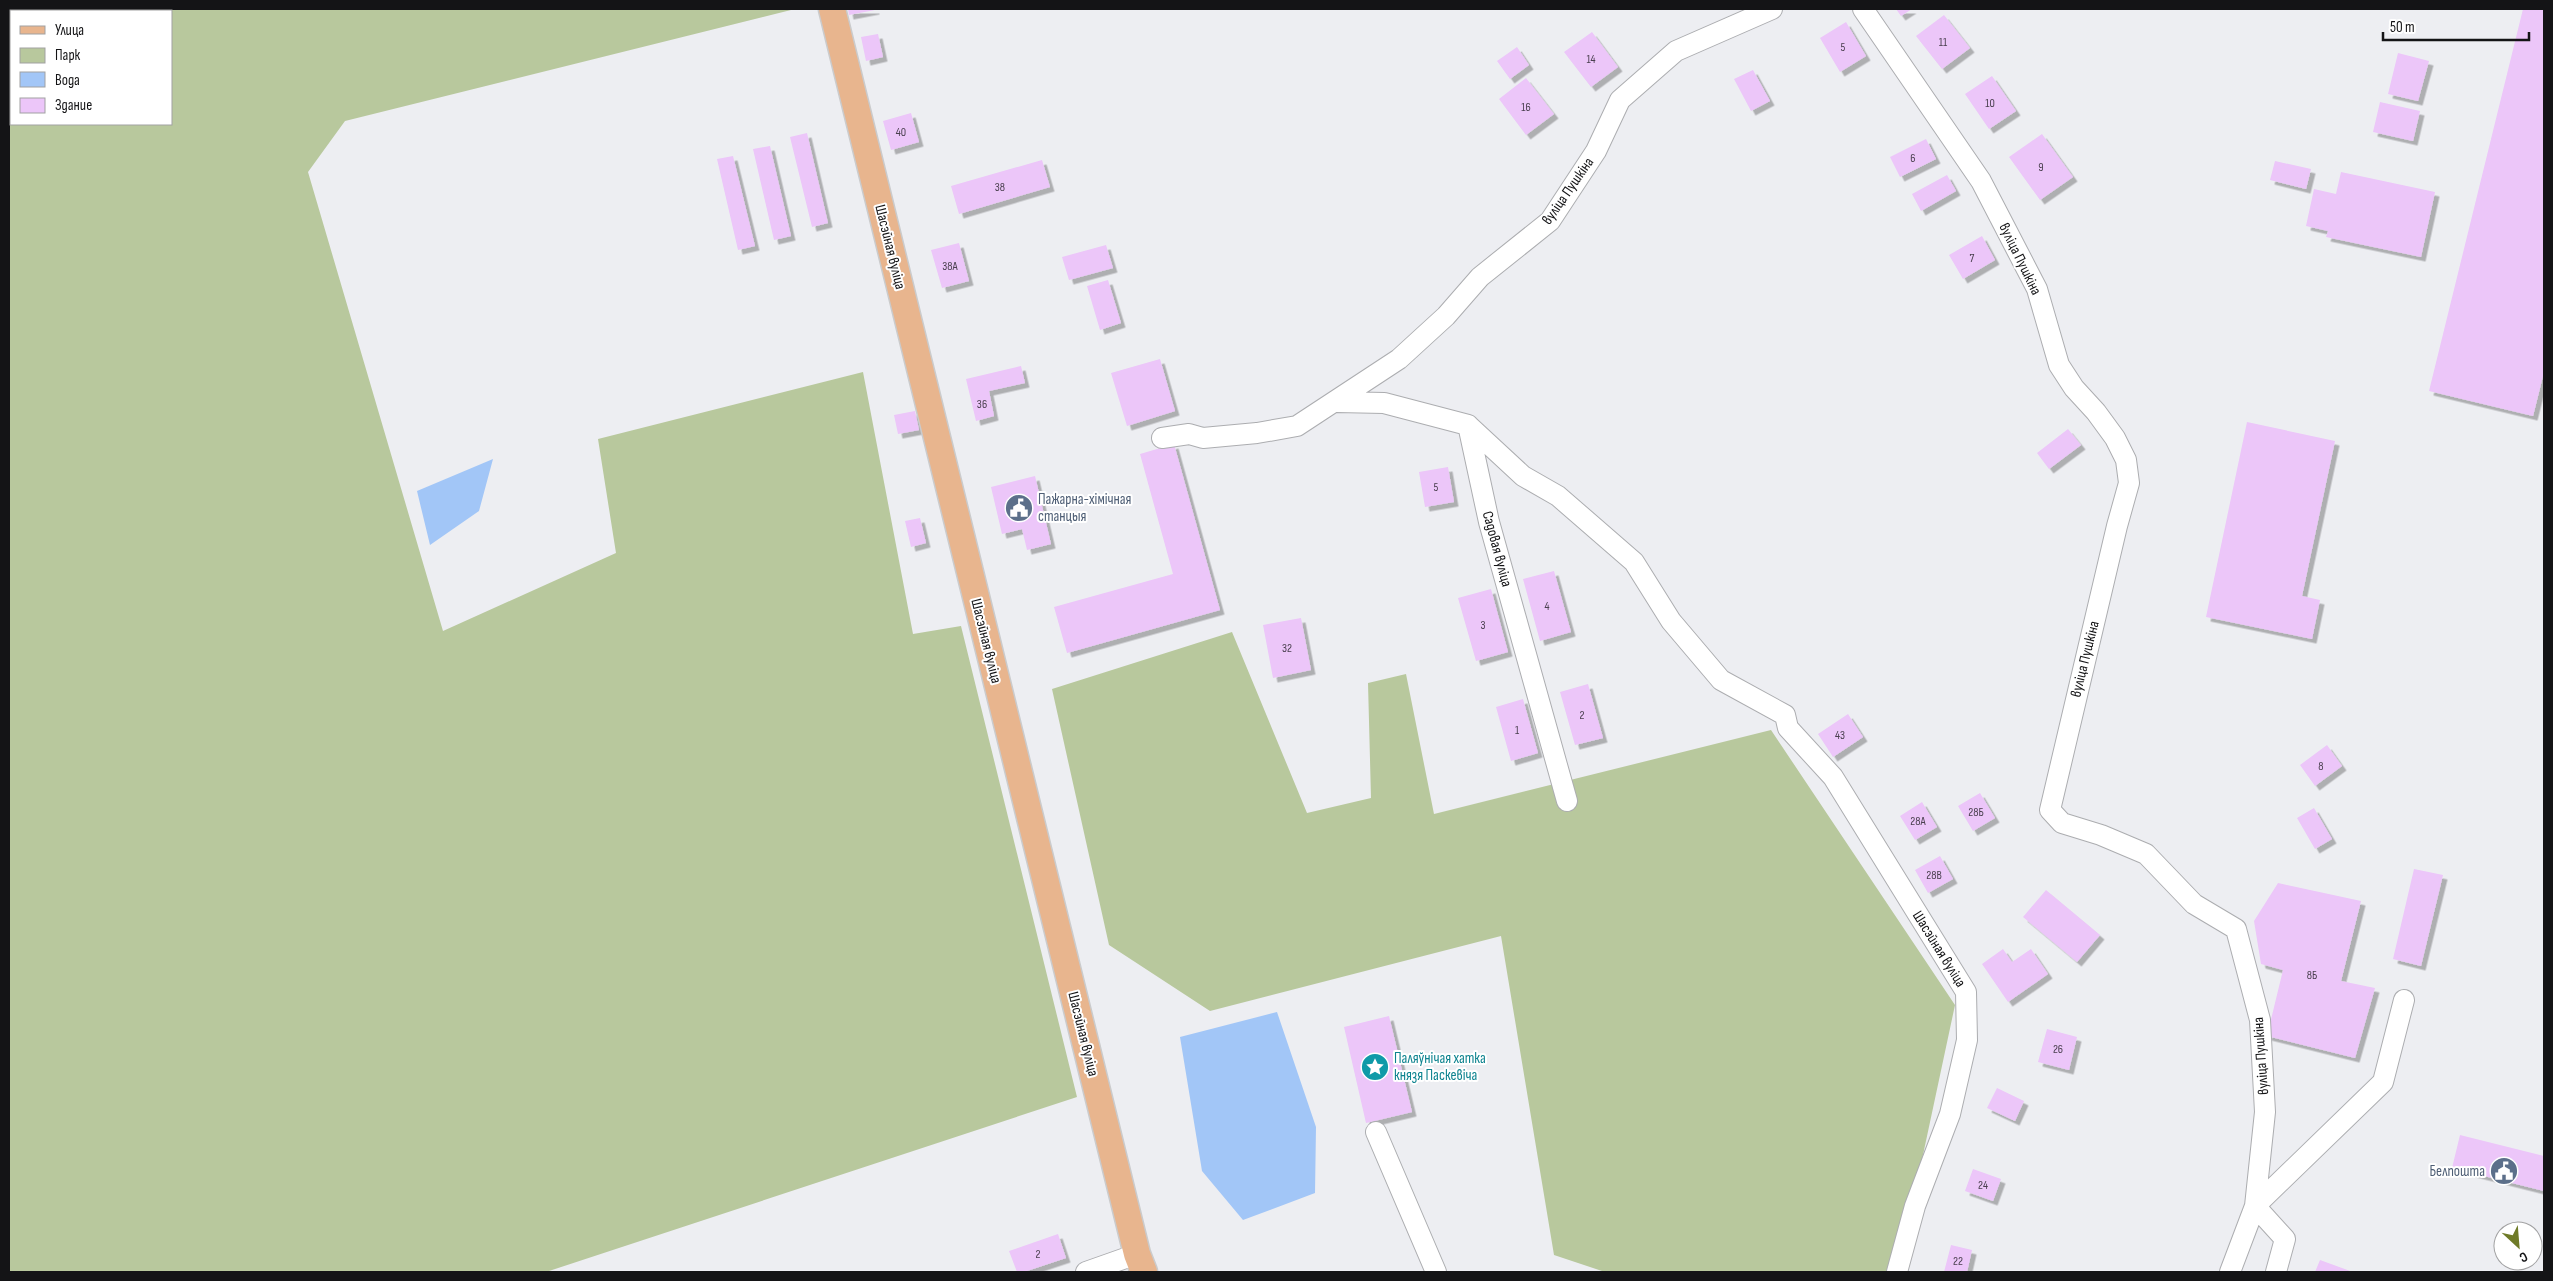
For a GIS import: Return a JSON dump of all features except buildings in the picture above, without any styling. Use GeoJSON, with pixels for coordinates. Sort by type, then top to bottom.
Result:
{"type":"FeatureCollection","features":[{"type":"Feature","properties":{"kind":"main road","name":"Шасэйная вуліца"},"geometry":{"type":"LineString","coordinates":[[832,9],[1140,1263]]}},
{"type":"Feature","properties":{"kind":"street","name":"вуліца Пушкіна"},"geometry":{"type":"LineString","coordinates":[[1162,438],[1189,434],[1203,438],[1257,433],[1297,426],[1337,402],[1366,378],[1399,358],[1446,316],[1480,277],[1550,222],[1596,151],[1620,100],[1676,51],[1772,9]]}},
{"type":"Feature","properties":{"kind":"street","name":"вуліца Пушкіна"},"geometry":{"type":"LineString","coordinates":[[1863,9],[1982,181],[2037,288],[2059,365],[2074,388],[2096,412],[2115,438],[2126,460],[2129,483],[2116,526],[2050,810],[2062,823],[2101,835],[2146,854],[2194,904],[2236,929],[2260,1020],[2265,1112],[2255,1206],[2230,1272]]}},
{"type":"Feature","properties":{"kind":"street"},"geometry":{"type":"LineString","coordinates":[[1337,402],[1384,403],[1468,425]]}},
{"type":"Feature","properties":{"kind":"street","name":"Шасэйная вуліца"},"geometry":{"type":"LineString","coordinates":[[1468,425],[1523,476],[1558,496],[1634,562],[1671,621],[1722,680],[1785,715],[1788,728],[1833,777],[1966,992],[1968,1040],[1950,1114],[1915,1206],[1897,1272]]}},
{"type":"Feature","properties":{"kind":"street","name":"Садовая вуліца"},"geometry":{"type":"LineString","coordinates":[[1468,425],[1489,522],[1567,801]]}},
{"type":"Feature","properties":{"kind":"street"},"geometry":{"type":"LineString","coordinates":[[2276,1272],[2285,1239],[2255,1206],[2383,1082],[2404,1000]]}},
{"type":"Feature","properties":{"kind":"street"},"geometry":{"type":"LineString","coordinates":[[1376,1132],[1436,1272]]}},
{"type":"Feature","properties":{"kind":"street"},"geometry":{"type":"LineString","coordinates":[[1086,1272],[1140,1263]]}},
{"type":"Feature","properties":{"kind":"green space"},"geometry":{"type":"Polygon","coordinates":[[[9,9],[795,9],[345,121],[308,172],[443,631],[616,553],[598,439],[863,372],[913,634],[961,626],[1077,1097],[546,1272],[9,1272],[9,9]]]}},
{"type":"Feature","properties":{"kind":"green space"},"geometry":{"type":"Polygon","coordinates":[[[1232,632],[1307,813],[1371,798],[1368,683],[1406,674],[1434,814],[1771,730],[1955,1005],[1898,1272],[1605,1272],[1554,1255],[1501,936],[1210,1011],[1109,945],[1052,689],[1232,632]]]}},
{"type":"Feature","properties":{"kind":"water"},"geometry":{"type":"Polygon","coordinates":[[[493,459],[479,511],[430,545],[417,491],[493,459]]]}},
{"type":"Feature","properties":{"kind":"water"},"geometry":{"type":"Polygon","coordinates":[[[1277,1012],[1316,1127],[1315,1193],[1243,1220],[1202,1171],[1180,1037],[1277,1012]]]}},
{"type":"Feature","properties":{"kind":"place","name":"Пажарна-хімічная станцыя"},"geometry":{"type":"Point","coordinates":[1019,508]}},
{"type":"Feature","properties":{"kind":"place","name":"Паляўнічая хатка князя Паскевіча"},"geometry":{"type":"Point","coordinates":[1375,1067]}},
{"type":"Feature","properties":{"kind":"place","name":"Белпошта"},"geometry":{"type":"Point","coordinates":[2504,1171]}}]}
